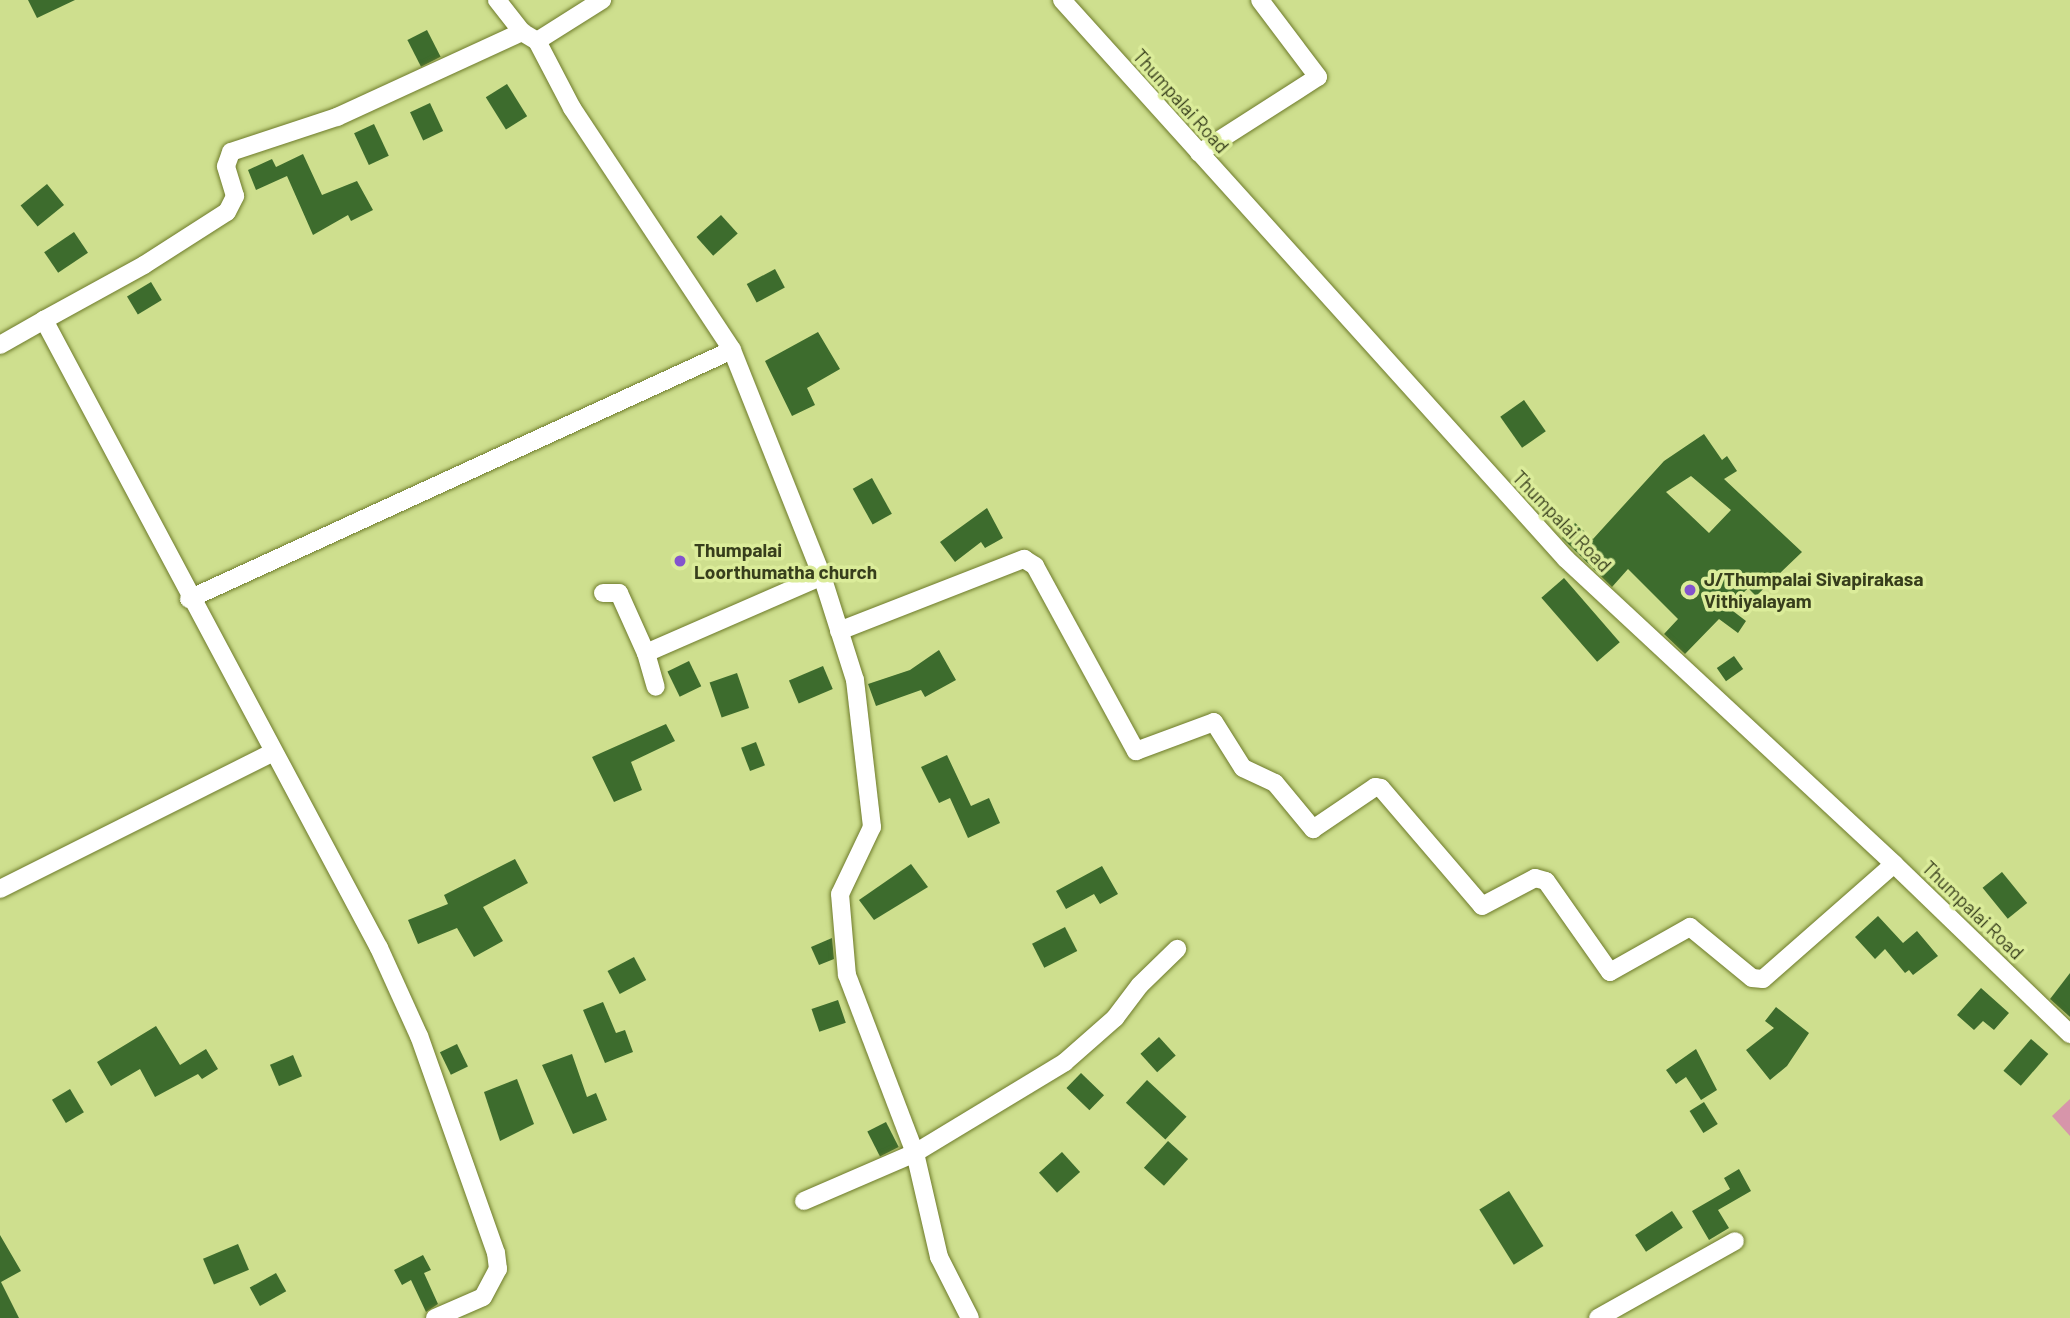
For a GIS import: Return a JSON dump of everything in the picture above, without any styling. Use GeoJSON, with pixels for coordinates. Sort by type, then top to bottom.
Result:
{"type":"FeatureCollection","features":[{"type":"Feature","properties":{"kind":"street"},"geometry":{"type":"LineString","coordinates":[[497,0],[529,36],[572,108],[732,349],[822,576],[855,680],[872,827],[840,894],[846,975],[915,1153],[939,1257],[970,1318]]}},
{"type":"Feature","properties":{"kind":"street"},"geometry":{"type":"LineString","coordinates":[[0,345],[144,265],[227,212],[235,196],[226,166],[231,152],[337,117],[529,36],[602,0]]}},
{"type":"Feature","properties":{"kind":"street","name":"Thumpalai Road"},"geometry":{"type":"LineString","coordinates":[[1062,0],[1566,559],[1895,863],[2070,1034]]}},
{"type":"Feature","properties":{"kind":"street"},"geometry":{"type":"LineString","coordinates":[[1199,153],[1318,77],[1260,0]]}},
{"type":"Feature","properties":{"kind":"street"},"geometry":{"type":"LineString","coordinates":[[44,320],[189,599],[379,948],[419,1037],[496,1253],[498,1269],[483,1297],[456,1314],[435,1318]]}},
{"type":"Feature","properties":{"kind":"street"},"geometry":{"type":"LineString","coordinates":[[189,599],[732,349]]}},
{"type":"Feature","properties":{"kind":"street"},"geometry":{"type":"LineString","coordinates":[[839,631],[1024,559],[1035,566],[1136,751],[1214,722],[1243,768],[1275,783],[1313,829],[1375,787],[1381,788],[1482,906],[1535,878],[1546,881],[1609,972],[1690,927],[1752,978],[1763,979],[1895,863]]}},
{"type":"Feature","properties":{"kind":"street"},"geometry":{"type":"LineString","coordinates":[[646,653],[822,576]]}},
{"type":"Feature","properties":{"kind":"street"},"geometry":{"type":"LineString","coordinates":[[603,593],[619,593],[646,653],[656,687]]}},
{"type":"Feature","properties":{"kind":"street"},"geometry":{"type":"LineString","coordinates":[[0,889],[273,752]]}},
{"type":"Feature","properties":{"kind":"street"},"geometry":{"type":"LineString","coordinates":[[804,1200],[915,1153],[1065,1062],[1115,1018],[1140,985],[1177,949]]}},
{"type":"Feature","properties":{"kind":"street"},"geometry":{"type":"LineString","coordinates":[[1598,1318],[1735,1241]]}},
{"type":"Feature","properties":{"kind":"shaded area"},"geometry":{"type":"Polygon","coordinates":[[[2070,1099],[2070,1136],[2052,1116],[2070,1099]]]}},
{"type":"Feature","properties":{"kind":"building"},"geometry":{"type":"Polygon","coordinates":[[[28,0],[75,0],[37,18],[28,0]]]}},
{"type":"Feature","properties":{"kind":"building"},"geometry":{"type":"Polygon","coordinates":[[[427,30],[441,57],[421,67],[407,40],[427,30]]]}},
{"type":"Feature","properties":{"kind":"building"},"geometry":{"type":"Polygon","coordinates":[[[507,84],[527,116],[506,129],[486,97],[507,84]]]}},
{"type":"Feature","properties":{"kind":"building"},"geometry":{"type":"Polygon","coordinates":[[[430,103],[443,131],[423,140],[410,112],[430,103]]]}},
{"type":"Feature","properties":{"kind":"building"},"geometry":{"type":"Polygon","coordinates":[[[374,124],[389,156],[369,165],[354,133],[374,124]]]}},
{"type":"Feature","properties":{"kind":"building"},"geometry":{"type":"Polygon","coordinates":[[[303,154],[322,195],[357,181],[373,210],[351,221],[348,215],[313,235],[287,176],[256,190],[248,170],[272,159],[276,167],[303,154]]]}},
{"type":"Feature","properties":{"kind":"building"},"geometry":{"type":"Polygon","coordinates":[[[47,184],[64,205],[38,226],[21,205],[47,184]]]}},
{"type":"Feature","properties":{"kind":"building"},"geometry":{"type":"Polygon","coordinates":[[[721,215],[738,234],[713,256],[696,237],[721,215]]]}},
{"type":"Feature","properties":{"kind":"building"},"geometry":{"type":"Polygon","coordinates":[[[74,232],[88,253],[58,273],[44,252],[74,232]]]}},
{"type":"Feature","properties":{"kind":"building"},"geometry":{"type":"Polygon","coordinates":[[[775,269],[785,288],[757,303],[747,284],[775,269]]]}},
{"type":"Feature","properties":{"kind":"building"},"geometry":{"type":"Polygon","coordinates":[[[151,282],[162,300],[138,314],[127,296],[151,282]]]}},
{"type":"Feature","properties":{"kind":"building"},"geometry":{"type":"Polygon","coordinates":[[[818,332],[840,369],[807,388],[815,405],[792,416],[765,361],[818,332]]]}},
{"type":"Feature","properties":{"kind":"building"},"geometry":{"type":"Polygon","coordinates":[[[1524,400],[1546,431],[1522,448],[1500,417],[1524,400]]]}},
{"type":"Feature","properties":{"kind":"building"},"geometry":{"type":"Polygon","coordinates":[[[1704,434],[1722,460],[1727,456],[1737,471],[1724,479],[1802,552],[1756,596],[1748,588],[1729,608],[1746,621],[1738,633],[1719,619],[1685,654],[1664,634],[1678,619],[1628,569],[1612,587],[1562,538],[1575,523],[1593,539],[1664,461],[1704,434]],[[1691,476],[1666,492],[1709,533],[1731,510],[1691,476]]]}},
{"type":"Feature","properties":{"kind":"building"},"geometry":{"type":"Polygon","coordinates":[[[872,478],[892,514],[873,525],[853,489],[872,478]]]}},
{"type":"Feature","properties":{"kind":"building"},"geometry":{"type":"Polygon","coordinates":[[[1540,492],[1556,509],[1545,518],[1530,502],[1540,492]]]}},
{"type":"Feature","properties":{"kind":"building"},"geometry":{"type":"Polygon","coordinates":[[[987,508],[1003,538],[985,548],[981,542],[955,562],[940,542],[987,508]]]}},
{"type":"Feature","properties":{"kind":"building"},"geometry":{"type":"Polygon","coordinates":[[[1564,578],[1620,642],[1597,662],[1541,598],[1564,578]]]}},
{"type":"Feature","properties":{"kind":"building"},"geometry":{"type":"Polygon","coordinates":[[[939,650],[956,680],[925,697],[921,690],[876,706],[868,684],[910,670],[939,650]]]}},
{"type":"Feature","properties":{"kind":"building"},"geometry":{"type":"Polygon","coordinates":[[[1734,656],[1743,669],[1726,681],[1717,668],[1734,656]]]}},
{"type":"Feature","properties":{"kind":"building"},"geometry":{"type":"Polygon","coordinates":[[[689,661],[701,686],[680,697],[667,672],[689,661]]]}},
{"type":"Feature","properties":{"kind":"building"},"geometry":{"type":"Polygon","coordinates":[[[823,666],[833,689],[799,703],[789,680],[823,666]]]}},
{"type":"Feature","properties":{"kind":"building"},"geometry":{"type":"Polygon","coordinates":[[[737,673],[749,708],[722,717],[710,682],[737,673]]]}},
{"type":"Feature","properties":{"kind":"building"},"geometry":{"type":"Polygon","coordinates":[[[666,724],[675,741],[631,762],[642,790],[614,802],[592,757],[666,724]]]}},
{"type":"Feature","properties":{"kind":"building"},"geometry":{"type":"Polygon","coordinates":[[[756,742],[765,765],[750,771],[741,748],[756,742]]]}},
{"type":"Feature","properties":{"kind":"building"},"geometry":{"type":"Polygon","coordinates":[[[947,755],[971,806],[989,798],[1000,823],[968,838],[950,798],[939,803],[921,767],[947,755]]]}},
{"type":"Feature","properties":{"kind":"building"},"geometry":{"type":"Polygon","coordinates":[[[515,859],[528,883],[483,907],[503,941],[474,957],[457,928],[418,944],[408,920],[448,904],[444,895],[515,859]]]}},
{"type":"Feature","properties":{"kind":"building"},"geometry":{"type":"Polygon","coordinates":[[[911,864],[928,887],[874,920],[859,900],[911,864]]]}},
{"type":"Feature","properties":{"kind":"building"},"geometry":{"type":"Polygon","coordinates":[[[1102,866],[1118,894],[1100,904],[1094,894],[1066,909],[1056,891],[1102,866]]]}},
{"type":"Feature","properties":{"kind":"building"},"geometry":{"type":"Polygon","coordinates":[[[2002,872],[2027,903],[2008,919],[1983,888],[2002,872]]]}},
{"type":"Feature","properties":{"kind":"building"},"geometry":{"type":"Polygon","coordinates":[[[1878,916],[1903,943],[1917,931],[1938,956],[1913,975],[1909,970],[1905,973],[1885,949],[1875,959],[1855,937],[1878,916]]]}},
{"type":"Feature","properties":{"kind":"building"},"geometry":{"type":"Polygon","coordinates":[[[1065,927],[1077,951],[1044,968],[1032,944],[1065,927]]]}},
{"type":"Feature","properties":{"kind":"building"},"geometry":{"type":"Polygon","coordinates":[[[832,938],[834,959],[819,965],[811,947],[832,938]]]}},
{"type":"Feature","properties":{"kind":"building"},"geometry":{"type":"Polygon","coordinates":[[[634,957],[646,980],[620,994],[608,971],[634,957]]]}},
{"type":"Feature","properties":{"kind":"building"},"geometry":{"type":"Polygon","coordinates":[[[2070,973],[2070,1017],[2050,999],[2070,973]]]}},
{"type":"Feature","properties":{"kind":"building"},"geometry":{"type":"Polygon","coordinates":[[[1981,988],[2009,1013],[1994,1030],[1983,1021],[1974,1030],[1957,1015],[1981,988]]]}},
{"type":"Feature","properties":{"kind":"building"},"geometry":{"type":"Polygon","coordinates":[[[838,1000],[846,1023],[819,1032],[812,1009],[838,1000]]]}},
{"type":"Feature","properties":{"kind":"building"},"geometry":{"type":"Polygon","coordinates":[[[603,1002],[616,1033],[625,1030],[633,1052],[605,1063],[583,1010],[603,1002]]]}},
{"type":"Feature","properties":{"kind":"building"},"geometry":{"type":"Polygon","coordinates":[[[1776,1007],[1809,1033],[1787,1066],[1770,1080],[1746,1050],[1774,1028],[1765,1021],[1776,1007]]]}},
{"type":"Feature","properties":{"kind":"building"},"geometry":{"type":"Polygon","coordinates":[[[156,1026],[180,1065],[206,1049],[218,1069],[202,1079],[198,1074],[155,1097],[140,1069],[111,1086],[97,1062],[156,1026]]]}},
{"type":"Feature","properties":{"kind":"building"},"geometry":{"type":"Polygon","coordinates":[[[1159,1037],[1176,1056],[1157,1072],[1140,1054],[1159,1037]]]}},
{"type":"Feature","properties":{"kind":"building"},"geometry":{"type":"Polygon","coordinates":[[[2031,1039],[2048,1054],[2021,1086],[2003,1071],[2031,1039]]]}},
{"type":"Feature","properties":{"kind":"building"},"geometry":{"type":"Polygon","coordinates":[[[457,1044],[468,1066],[451,1075],[440,1052],[457,1044]]]}},
{"type":"Feature","properties":{"kind":"building"},"geometry":{"type":"Polygon","coordinates":[[[1696,1049],[1717,1090],[1701,1100],[1686,1077],[1676,1084],[1666,1070],[1696,1049]]]}},
{"type":"Feature","properties":{"kind":"building"},"geometry":{"type":"Polygon","coordinates":[[[572,1054],[587,1097],[596,1093],[607,1120],[573,1134],[542,1065],[572,1054]]]}},
{"type":"Feature","properties":{"kind":"building"},"geometry":{"type":"Polygon","coordinates":[[[293,1055],[302,1076],[279,1086],[270,1065],[293,1055]]]}},
{"type":"Feature","properties":{"kind":"building"},"geometry":{"type":"Polygon","coordinates":[[[1081,1073],[1104,1095],[1089,1110],[1066,1088],[1081,1073]]]}},
{"type":"Feature","properties":{"kind":"building"},"geometry":{"type":"Polygon","coordinates":[[[517,1079],[534,1124],[500,1141],[484,1092],[517,1079]]]}},
{"type":"Feature","properties":{"kind":"building"},"geometry":{"type":"Polygon","coordinates":[[[1147,1080],[1186,1117],[1165,1139],[1126,1103],[1147,1080]]]}},
{"type":"Feature","properties":{"kind":"building"},"geometry":{"type":"Polygon","coordinates":[[[70,1089],[84,1112],[66,1123],[52,1100],[70,1089]]]}},
{"type":"Feature","properties":{"kind":"building"},"geometry":{"type":"Polygon","coordinates":[[[1704,1102],[1718,1124],[1703,1133],[1690,1111],[1704,1102]]]}},
{"type":"Feature","properties":{"kind":"building"},"geometry":{"type":"Polygon","coordinates":[[[886,1122],[899,1147],[880,1156],[867,1132],[886,1122]]]}},
{"type":"Feature","properties":{"kind":"building"},"geometry":{"type":"Polygon","coordinates":[[[1168,1141],[1188,1159],[1164,1186],[1144,1168],[1168,1141]]]}},
{"type":"Feature","properties":{"kind":"building"},"geometry":{"type":"Polygon","coordinates":[[[1062,1152],[1080,1172],[1057,1193],[1039,1173],[1062,1152]]]}},
{"type":"Feature","properties":{"kind":"building"},"geometry":{"type":"Polygon","coordinates":[[[1739,1169],[1751,1191],[1718,1210],[1729,1228],[1709,1240],[1692,1211],[1730,1189],[1724,1178],[1739,1169]]]}},
{"type":"Feature","properties":{"kind":"building"},"geometry":{"type":"Polygon","coordinates":[[[1509,1191],[1543,1246],[1514,1265],[1479,1210],[1509,1191]]]}},
{"type":"Feature","properties":{"kind":"building"},"geometry":{"type":"Polygon","coordinates":[[[1672,1211],[1683,1228],[1646,1252],[1635,1235],[1672,1211]]]}},
{"type":"Feature","properties":{"kind":"building"},"geometry":{"type":"Polygon","coordinates":[[[0,1235],[21,1271],[1,1282],[19,1318],[0,1318],[0,1235]]]}},
{"type":"Feature","properties":{"kind":"building"},"geometry":{"type":"Polygon","coordinates":[[[238,1244],[249,1270],[214,1285],[203,1259],[238,1244]]]}},
{"type":"Feature","properties":{"kind":"building"},"geometry":{"type":"Polygon","coordinates":[[[423,1255],[431,1270],[424,1273],[438,1304],[426,1312],[411,1280],[402,1285],[394,1270],[423,1255]]]}},
{"type":"Feature","properties":{"kind":"building"},"geometry":{"type":"Polygon","coordinates":[[[276,1273],[286,1291],[260,1306],[250,1288],[276,1273]]]}},
{"type":"Feature","properties":{"kind":"place","name":"Thumpalai Loorthumatha church"},"geometry":{"type":"Point","coordinates":[680,561]}},
{"type":"Feature","properties":{"kind":"place","name":"J/Thumpalai Sivapirakasa Vithiyalayam"},"geometry":{"type":"Point","coordinates":[1690,590]}}]}
